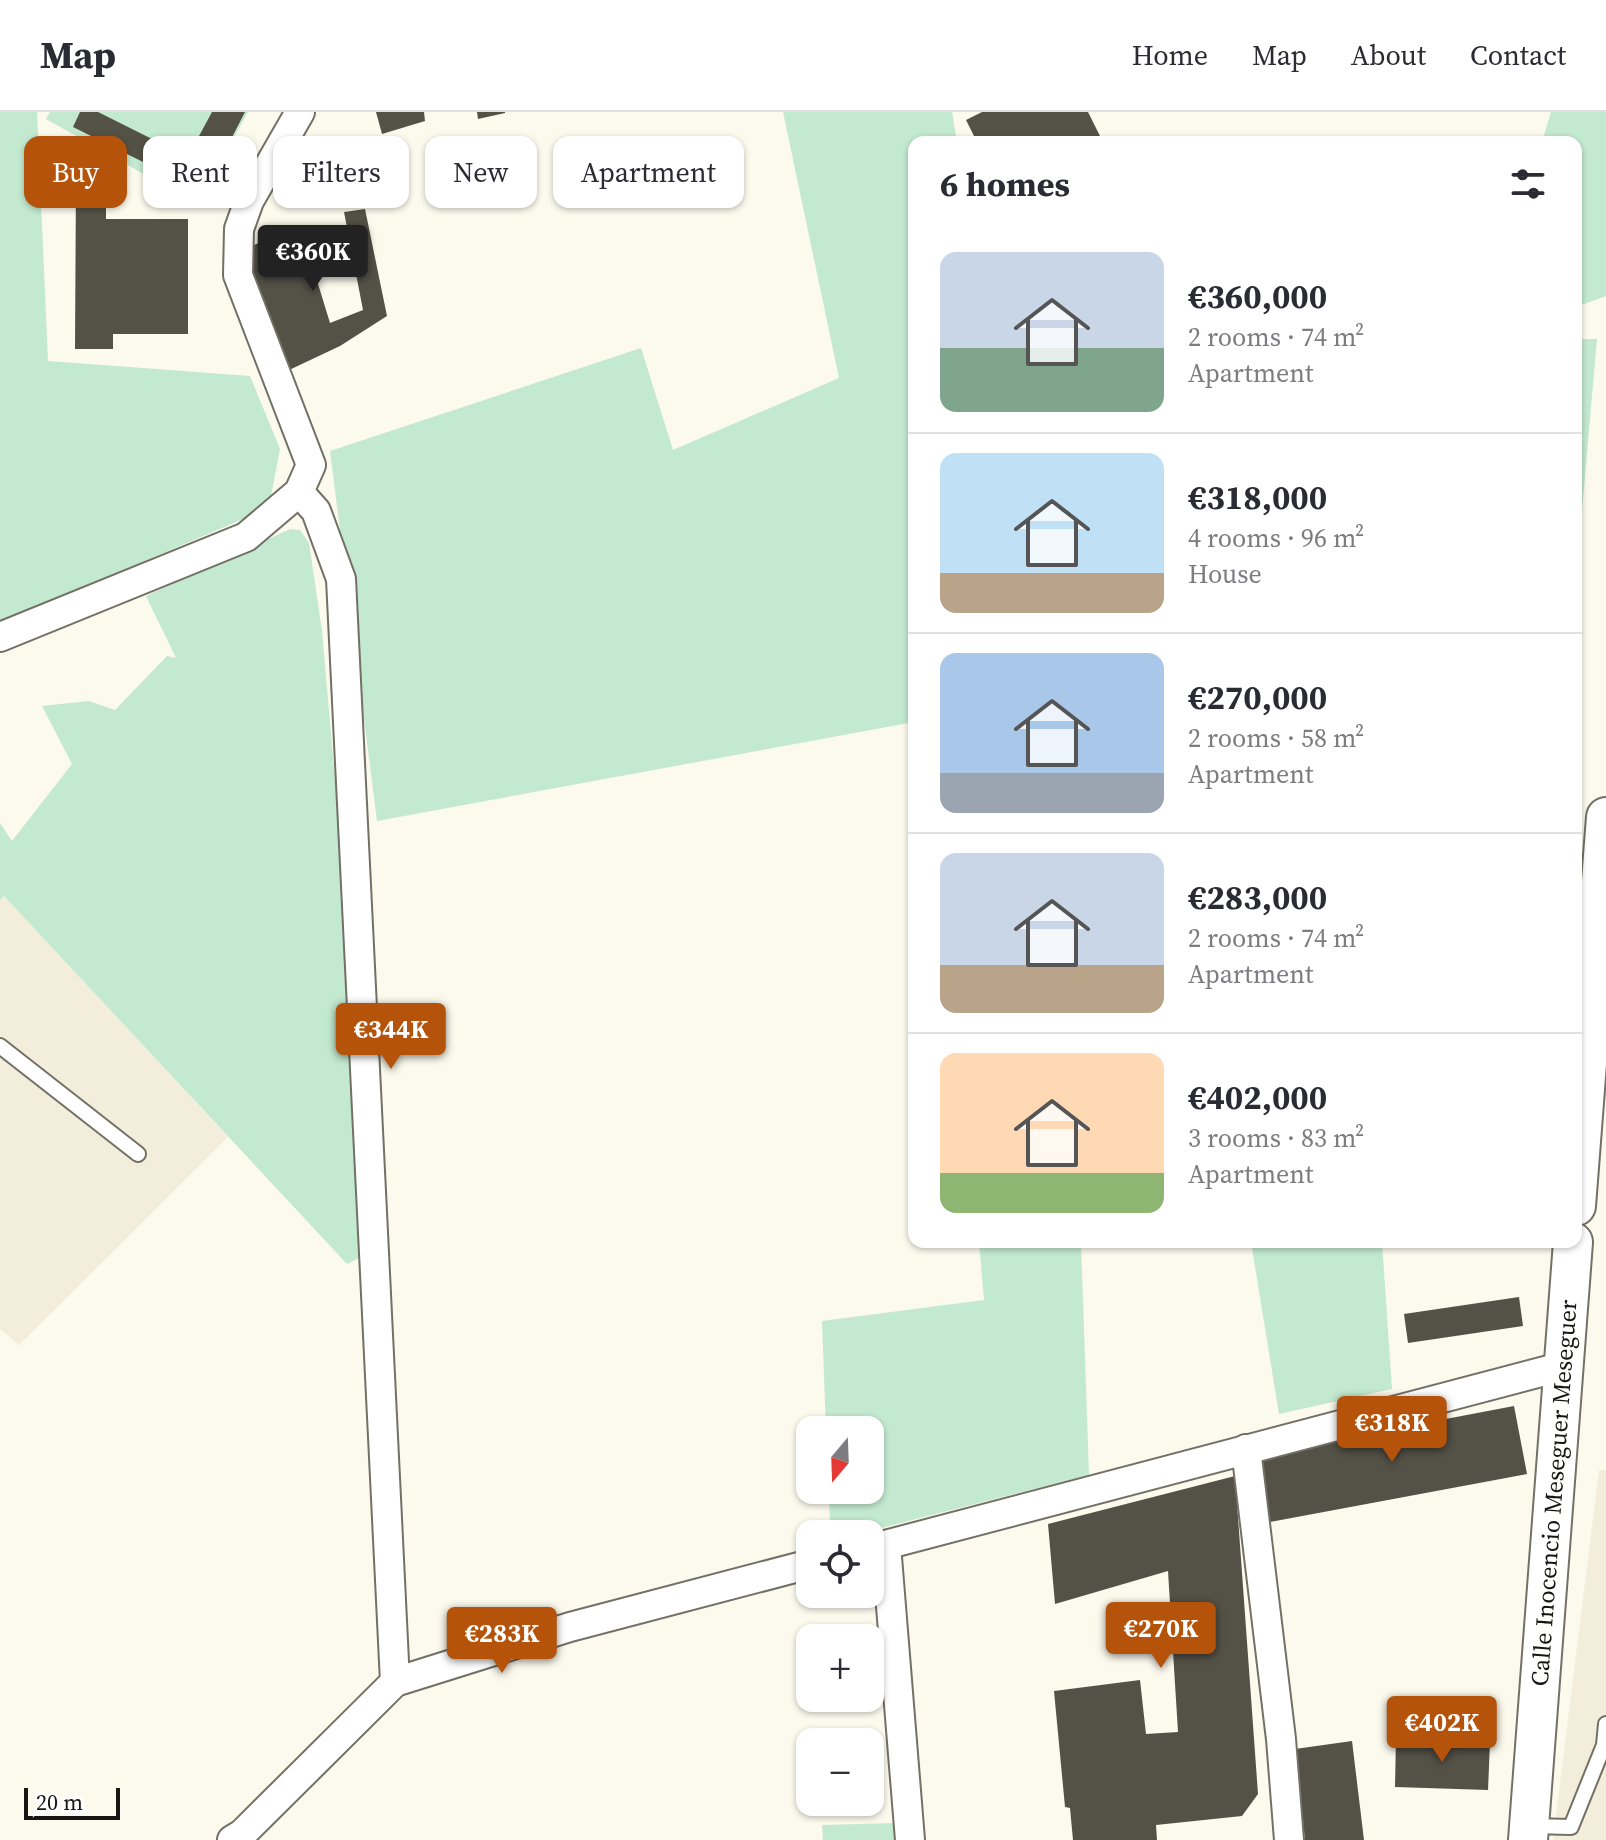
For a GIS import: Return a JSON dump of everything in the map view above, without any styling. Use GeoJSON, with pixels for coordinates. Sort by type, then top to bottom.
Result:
{"type":"FeatureCollection","features":[{"type":"Feature","properties":{"kind":"street"},"geometry":{"type":"LineString","coordinates":[[0,637],[246,537],[299,492],[311,465],[238,275],[239,229],[249,201],[300,112]]}},
{"type":"Feature","properties":{"kind":"street"},"geometry":{"type":"LineString","coordinates":[[299,492],[316,511],[341,579],[395,1682]]}},
{"type":"Feature","properties":{"kind":"street"},"geometry":{"type":"LineString","coordinates":[[1582,1134],[1606,817]]}},
{"type":"Feature","properties":{"kind":"street","name":"Calle Inocencio Meseguer Meseguer"},"geometry":{"type":"LineString","coordinates":[[1529,1833],[1573,1248]]}},
{"type":"Feature","properties":{"kind":"street"},"geometry":{"type":"LineString","coordinates":[[884,1545],[1564,1366]]}},
{"type":"Feature","properties":{"kind":"street"},"geometry":{"type":"LineString","coordinates":[[1246,1449],[1281,1739],[1289,1840]]}},
{"type":"Feature","properties":{"kind":"street"},"geometry":{"type":"LineString","coordinates":[[232,1840],[242,1834],[395,1682],[570,1627],[796,1568]]}},
{"type":"Feature","properties":{"kind":"street"},"geometry":{"type":"LineString","coordinates":[[884,1602],[910,1840]]}},
{"type":"Feature","properties":{"kind":"lane"},"geometry":{"type":"LineString","coordinates":[[0,1046],[138,1154]]}},
{"type":"Feature","properties":{"kind":"lane"},"geometry":{"type":"LineString","coordinates":[[1529,1833],[1571,1827],[1605,1745],[1606,1724]]}},
{"type":"Feature","properties":{"kind":"shaded area"},"geometry":{"type":"Polygon","coordinates":[[[4,896],[228,1137],[19,1345],[0,1329],[0,900],[4,896]]]}},
{"type":"Feature","properties":{"kind":"shaded area"},"geometry":{"type":"Polygon","coordinates":[[[1599,1470],[1606,1470],[1606,1840],[1553,1840],[1599,1470]]]}},
{"type":"Feature","properties":{"kind":"green space"},"geometry":{"type":"Polygon","coordinates":[[[0,112],[37,112],[38,136],[24,136],[24,208],[41,208],[48,361],[250,376],[280,449],[270,501],[250,516],[0,623],[0,112]]]}},
{"type":"Feature","properties":{"kind":"green space"},"geometry":{"type":"Polygon","coordinates":[[[50,112],[248,112],[235,136],[143,136],[143,174],[127,165],[127,136],[76,136],[46,119],[50,112]]]}},
{"type":"Feature","properties":{"kind":"green space"},"geometry":{"type":"Polygon","coordinates":[[[783,112],[952,112],[956,136],[908,136],[908,723],[377,821],[330,451],[641,348],[673,450],[839,378],[783,112]]]}},
{"type":"Feature","properties":{"kind":"green space"},"geometry":{"type":"Polygon","coordinates":[[[1551,112],[1606,112],[1606,296],[1582,305],[1582,136],[1544,136],[1551,112]]]}},
{"type":"Feature","properties":{"kind":"green space"},"geometry":{"type":"Polygon","coordinates":[[[1582,339],[1597,339],[1582,510],[1582,339]]]}},
{"type":"Feature","properties":{"kind":"green space"},"geometry":{"type":"Polygon","coordinates":[[[290,529],[300,530],[309,543],[322,631],[341,848],[359,1258],[347,1264],[4,896],[0,900],[0,823],[12,841],[72,764],[42,706],[89,701],[115,710],[167,656],[176,658],[146,596],[290,529]]]}},
{"type":"Feature","properties":{"kind":"green space"},"geometry":{"type":"Polygon","coordinates":[[[980,1248],[1081,1248],[1089,1475],[884,1527],[884,1520],[830,1520],[829,1504],[884,1504],[884,1416],[825,1416],[822,1321],[984,1300],[980,1248]]]}},
{"type":"Feature","properties":{"kind":"green space"},"geometry":{"type":"Polygon","coordinates":[[[1252,1248],[1382,1248],[1392,1389],[1279,1414],[1252,1248]]]}},
{"type":"Feature","properties":{"kind":"green space"},"geometry":{"type":"Polygon","coordinates":[[[897,1823],[898,1840],[823,1840],[822,1825],[897,1823]]]}},
{"type":"Feature","properties":{"kind":"building"},"geometry":{"type":"Polygon","coordinates":[[[80,112],[98,112],[146,136],[143,136],[143,162],[127,154],[127,136],[91,136],[73,127],[80,112]]]}},
{"type":"Feature","properties":{"kind":"building"},"geometry":{"type":"Polygon","coordinates":[[[212,112],[245,112],[233,136],[199,136],[212,112]]]}},
{"type":"Feature","properties":{"kind":"building"},"geometry":{"type":"Polygon","coordinates":[[[376,112],[424,112],[425,121],[382,134],[376,112]]]}},
{"type":"Feature","properties":{"kind":"building"},"geometry":{"type":"Polygon","coordinates":[[[477,112],[505,112],[505,113],[478,119],[477,112]]]}},
{"type":"Feature","properties":{"kind":"building"},"geometry":{"type":"Polygon","coordinates":[[[982,112],[1088,112],[1100,136],[974,136],[966,120],[982,112]]]}},
{"type":"Feature","properties":{"kind":"building"},"geometry":{"type":"Polygon","coordinates":[[[76,208],[106,208],[106,219],[188,219],[188,334],[113,334],[113,349],[75,349],[76,208]]]}},
{"type":"Feature","properties":{"kind":"building"},"geometry":{"type":"Polygon","coordinates":[[[365,209],[387,316],[340,346],[287,371],[254,292],[254,245],[300,225],[330,323],[363,310],[344,212],[365,209]]]}},
{"type":"Feature","properties":{"kind":"building"},"geometry":{"type":"Polygon","coordinates":[[[1519,1297],[1523,1326],[1408,1343],[1404,1314],[1519,1297]]]}},
{"type":"Feature","properties":{"kind":"building"},"geometry":{"type":"Polygon","coordinates":[[[1514,1406],[1527,1474],[1270,1522],[1257,1455],[1514,1406]]]}},
{"type":"Feature","properties":{"kind":"building"},"geometry":{"type":"Polygon","coordinates":[[[1235,1476],[1258,1794],[1242,1816],[1156,1825],[1157,1840],[1073,1840],[1070,1808],[1065,1807],[1054,1691],[1140,1680],[1146,1734],[1178,1732],[1168,1571],[1055,1604],[1048,1524],[1235,1476]]]}},
{"type":"Feature","properties":{"kind":"building"},"geometry":{"type":"Polygon","coordinates":[[[1396,1738],[1490,1742],[1488,1790],[1395,1787],[1396,1738]]]}},
{"type":"Feature","properties":{"kind":"building"},"geometry":{"type":"Polygon","coordinates":[[[1352,1741],[1364,1840],[1305,1840],[1295,1749],[1352,1741]]]}}]}
